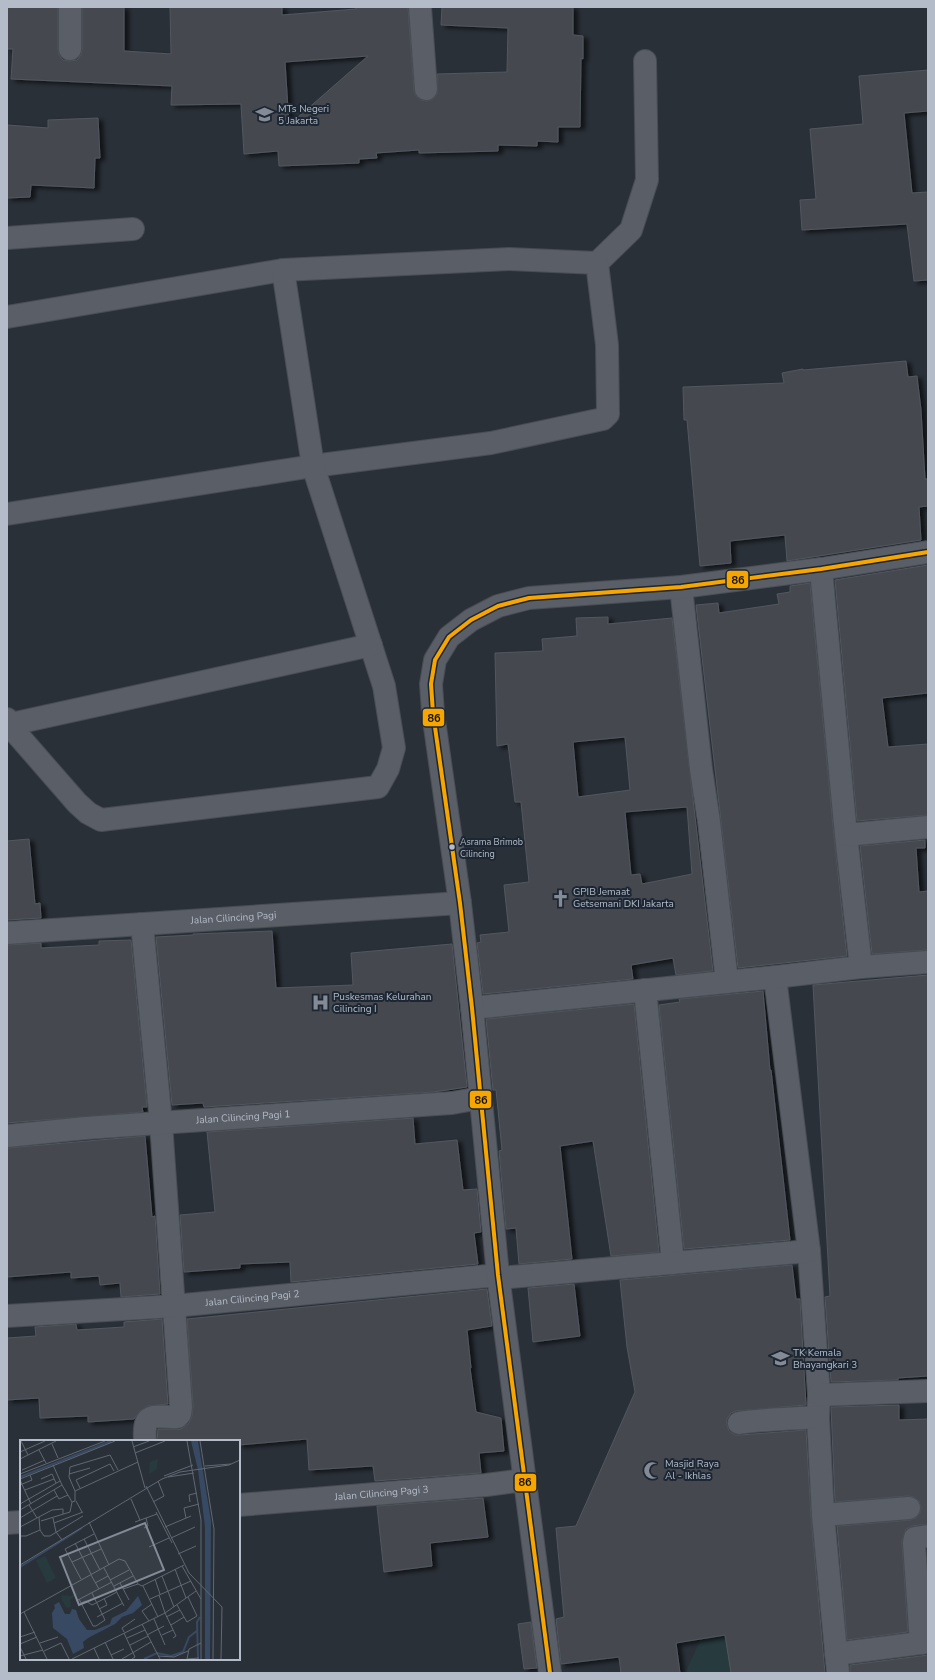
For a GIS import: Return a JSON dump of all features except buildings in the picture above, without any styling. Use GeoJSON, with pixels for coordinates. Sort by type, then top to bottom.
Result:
{"type":"FeatureCollection","features":[{"type":"Feature","properties":{"kind":"street"},"geometry":{"type":"LineString","coordinates":[[70,7],[70,49]]}},
{"type":"Feature","properties":{"kind":"street"},"geometry":{"type":"LineString","coordinates":[[420,7],[426,89]]}},
{"type":"Feature","properties":{"kind":"street"},"geometry":{"type":"LineString","coordinates":[[7,317],[284,270],[509,259],[597,264],[631,230],[647,180],[645,61]]}},
{"type":"Feature","properties":{"kind":"street"},"geometry":{"type":"LineString","coordinates":[[7,238],[133,229]]}},
{"type":"Feature","properties":{"kind":"street"},"geometry":{"type":"LineString","coordinates":[[7,514],[313,466],[491,443],[606,418],[608,414],[607,345],[597,264]]}},
{"type":"Feature","properties":{"kind":"street"},"geometry":{"type":"LineString","coordinates":[[284,270],[313,466],[371,645],[384,686],[394,748],[388,769],[378,787],[101,820],[88,813],[77,803],[8,723],[371,645]]}},
{"type":"Feature","properties":{"kind":"street"},"geometry":{"type":"LineString","coordinates":[[550,1673],[498,1276],[472,1008],[460,903],[433,713],[431,684],[435,660],[449,637],[471,620],[498,606],[529,598],[681,587],[821,569],[928,552]]}},
{"type":"Feature","properties":{"kind":"street"},"geometry":{"type":"LineString","coordinates":[[821,569],[846,835],[861,967]]}},
{"type":"Feature","properties":{"kind":"street"},"geometry":{"type":"LineString","coordinates":[[681,587],[700,761],[709,822],[727,982]]}},
{"type":"Feature","properties":{"kind":"street"},"geometry":{"type":"LineString","coordinates":[[846,835],[928,827]]}},
{"type":"Feature","properties":{"kind":"street","name":"Jalan Cilincing Pagi"},"geometry":{"type":"LineString","coordinates":[[7,933],[460,903]]}},
{"type":"Feature","properties":{"kind":"street"},"geometry":{"type":"LineString","coordinates":[[142,924],[161,1123],[181,1407],[180,1414],[177,1417],[151,1417],[146,1421],[144,1426],[145,1440]]}},
{"type":"Feature","properties":{"kind":"street"},"geometry":{"type":"LineString","coordinates":[[472,1008],[861,967],[928,962]]}},
{"type":"Feature","properties":{"kind":"street"},"geometry":{"type":"LineString","coordinates":[[775,977],[809,1252],[819,1395],[818,1417],[823,1516],[837,1664],[925,1643],[914,1543],[916,1538],[928,1536]]}},
{"type":"Feature","properties":{"kind":"street"},"geometry":{"type":"LineString","coordinates":[[645,990],[673,1263]]}},
{"type":"Feature","properties":{"kind":"street","name":"Jalan Cilincing Pagi 1"},"geometry":{"type":"LineString","coordinates":[[7,1136],[86,1128],[452,1103],[480,1098]]}},
{"type":"Feature","properties":{"kind":"street","name":"Jalan Cilincing Pagi 2"},"geometry":{"type":"LineString","coordinates":[[7,1316],[174,1306],[498,1276],[809,1252]]}},
{"type":"Feature","properties":{"kind":"street"},"geometry":{"type":"LineString","coordinates":[[819,1395],[928,1391]]}},
{"type":"Feature","properties":{"kind":"street"},"geometry":{"type":"LineString","coordinates":[[739,1423],[768,1419],[776,1420],[818,1417]]}},
{"type":"Feature","properties":{"kind":"street","name":"Jalan Cilincing Pagi 3"},"geometry":{"type":"LineString","coordinates":[[240,1505],[524,1480]]}},
{"type":"Feature","properties":{"kind":"street"},"geometry":{"type":"LineString","coordinates":[[823,1516],[909,1508]]}},
{"type":"Feature","properties":{"kind":"street"},"geometry":{"type":"LineString","coordinates":[[7,1524],[20,1522]]}},
{"type":"Feature","properties":{"kind":"green space"},"geometry":{"type":"Polygon","coordinates":[[[731,1575],[734,1673],[688,1673],[686,1671],[731,1575]]]}},
{"type":"Feature","properties":{"kind":"transit line","name":"86"},"geometry":{"type":"LineString","coordinates":[[550,1673],[498,1275],[472,1008],[460,903],[433,713],[431,684],[435,660],[449,637],[471,620],[498,606],[529,598],[681,587],[821,569],[928,552]]}},
{"type":"Feature","properties":{"kind":"place","name":"MTs Negeri 5 Jakarta"},"geometry":{"type":"Point","coordinates":[265,115]}},
{"type":"Feature","properties":{"kind":"place","name":"Asrama Brimob Cilincing"},"geometry":{"type":"Point","coordinates":[452,847]}},
{"type":"Feature","properties":{"kind":"place","name":"GPIB Jemaat Getsemani DKI Jakarta"},"geometry":{"type":"Point","coordinates":[560,898]}},
{"type":"Feature","properties":{"kind":"place","name":"Puskesmas Kelurahan Cilincing I"},"geometry":{"type":"Point","coordinates":[320,1003]}},
{"type":"Feature","properties":{"kind":"place","name":"TK Kemala Bhayangkari 3"},"geometry":{"type":"Point","coordinates":[780,1359]}},
{"type":"Feature","properties":{"kind":"place","name":"Masjid Raya Al - Ikhlas"},"geometry":{"type":"Point","coordinates":[652,1470]}}]}
